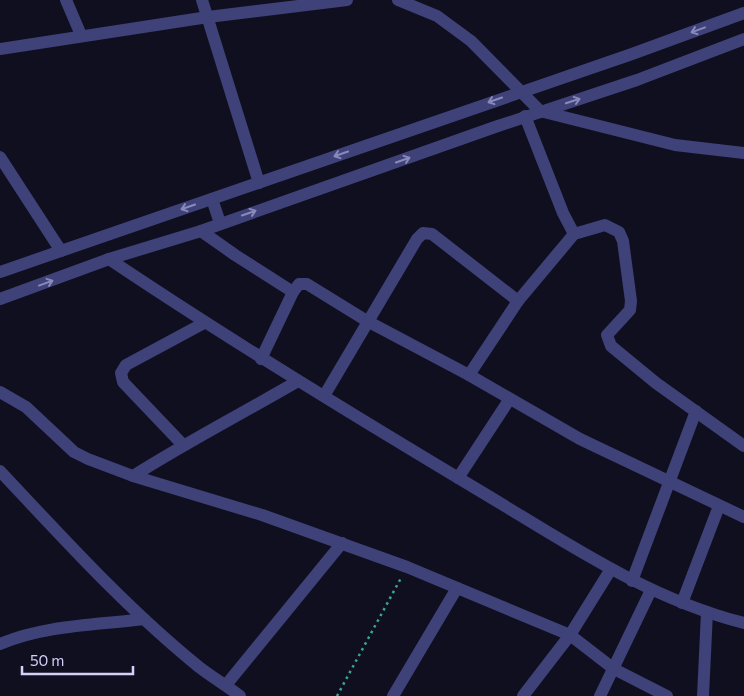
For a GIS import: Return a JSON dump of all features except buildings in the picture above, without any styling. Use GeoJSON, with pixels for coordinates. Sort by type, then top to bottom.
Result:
{"type":"FeatureCollection","features":[{"type":"Feature","properties":{"kind":"street"},"geometry":{"type":"LineString","coordinates":[[66,0],[81,35]]}},
{"type":"Feature","properties":{"kind":"street"},"geometry":{"type":"LineString","coordinates":[[202,0],[259,183]]}},
{"type":"Feature","properties":{"kind":"street"},"geometry":{"type":"LineString","coordinates":[[0,49],[81,35],[208,17],[347,0]]}},
{"type":"Feature","properties":{"kind":"street"},"geometry":{"type":"LineString","coordinates":[[398,0],[437,16],[470,41],[523,91],[540,111],[675,145],[744,153]]}},
{"type":"Feature","properties":{"kind":"street"},"geometry":{"type":"LineString","coordinates":[[0,272],[744,13]]}},
{"type":"Feature","properties":{"kind":"street"},"geometry":{"type":"LineString","coordinates":[[0,299],[109,259],[201,230],[525,116],[637,80],[744,39]]}},
{"type":"Feature","properties":{"kind":"street"},"geometry":{"type":"LineString","coordinates":[[525,116],[563,213],[574,234]]}},
{"type":"Feature","properties":{"kind":"street"},"geometry":{"type":"LineString","coordinates":[[0,157],[61,251]]}},
{"type":"Feature","properties":{"kind":"street"},"geometry":{"type":"LineString","coordinates":[[212,199],[220,223]]}},
{"type":"Feature","properties":{"kind":"street"},"geometry":{"type":"LineString","coordinates":[[469,375],[518,301],[574,234],[605,224],[619,232],[632,301],[630,310],[610,331],[608,340],[611,346],[656,382],[744,446]]}},
{"type":"Feature","properties":{"kind":"street"},"geometry":{"type":"LineString","coordinates":[[201,230],[235,255],[293,292]]}},
{"type":"Feature","properties":{"kind":"street"},"geometry":{"type":"LineString","coordinates":[[324,396],[417,238],[426,233],[432,234],[518,301]]}},
{"type":"Feature","properties":{"kind":"street"},"geometry":{"type":"LineString","coordinates":[[109,259],[204,324],[632,581],[682,603],[744,623]]}},
{"type":"Feature","properties":{"kind":"street"},"geometry":{"type":"LineString","coordinates":[[261,359],[293,292],[299,284],[306,284],[367,322],[469,375],[509,400],[580,439],[744,517]]}},
{"type":"Feature","properties":{"kind":"street"},"geometry":{"type":"LineString","coordinates":[[183,445],[124,382],[121,373],[126,365],[204,324]]}},
{"type":"Feature","properties":{"kind":"street"},"geometry":{"type":"LineString","coordinates":[[133,476],[183,445],[234,419],[298,381]]}},
{"type":"Feature","properties":{"kind":"street"},"geometry":{"type":"LineString","coordinates":[[0,392],[26,406],[74,452],[88,459],[133,476],[262,515],[407,567],[570,635],[614,669],[667,696]]}},
{"type":"Feature","properties":{"kind":"street"},"geometry":{"type":"LineString","coordinates":[[458,478],[509,400]]}},
{"type":"Feature","properties":{"kind":"street"},"geometry":{"type":"LineString","coordinates":[[632,581],[696,411]]}},
{"type":"Feature","properties":{"kind":"street"},"geometry":{"type":"LineString","coordinates":[[0,471],[102,579],[144,619],[200,668],[240,696]]}},
{"type":"Feature","properties":{"kind":"street"},"geometry":{"type":"LineString","coordinates":[[682,603],[718,506]]}},
{"type":"Feature","properties":{"kind":"street"},"geometry":{"type":"LineString","coordinates":[[226,685],[342,543]]}},
{"type":"Feature","properties":{"kind":"street"},"geometry":{"type":"LineString","coordinates":[[523,696],[570,635],[612,569]]}},
{"type":"Feature","properties":{"kind":"street"},"geometry":{"type":"LineString","coordinates":[[393,696],[457,588]]}},
{"type":"Feature","properties":{"kind":"street"},"geometry":{"type":"LineString","coordinates":[[600,696],[651,590]]}},
{"type":"Feature","properties":{"kind":"street"},"geometry":{"type":"LineString","coordinates":[[703,696],[707,612]]}},
{"type":"Feature","properties":{"kind":"street"},"geometry":{"type":"LineString","coordinates":[[0,644],[12,639],[47,631],[144,619]]}},
{"type":"Feature","properties":{"kind":"path"},"geometry":{"type":"LineString","coordinates":[[337,696],[407,567]]}}]}
